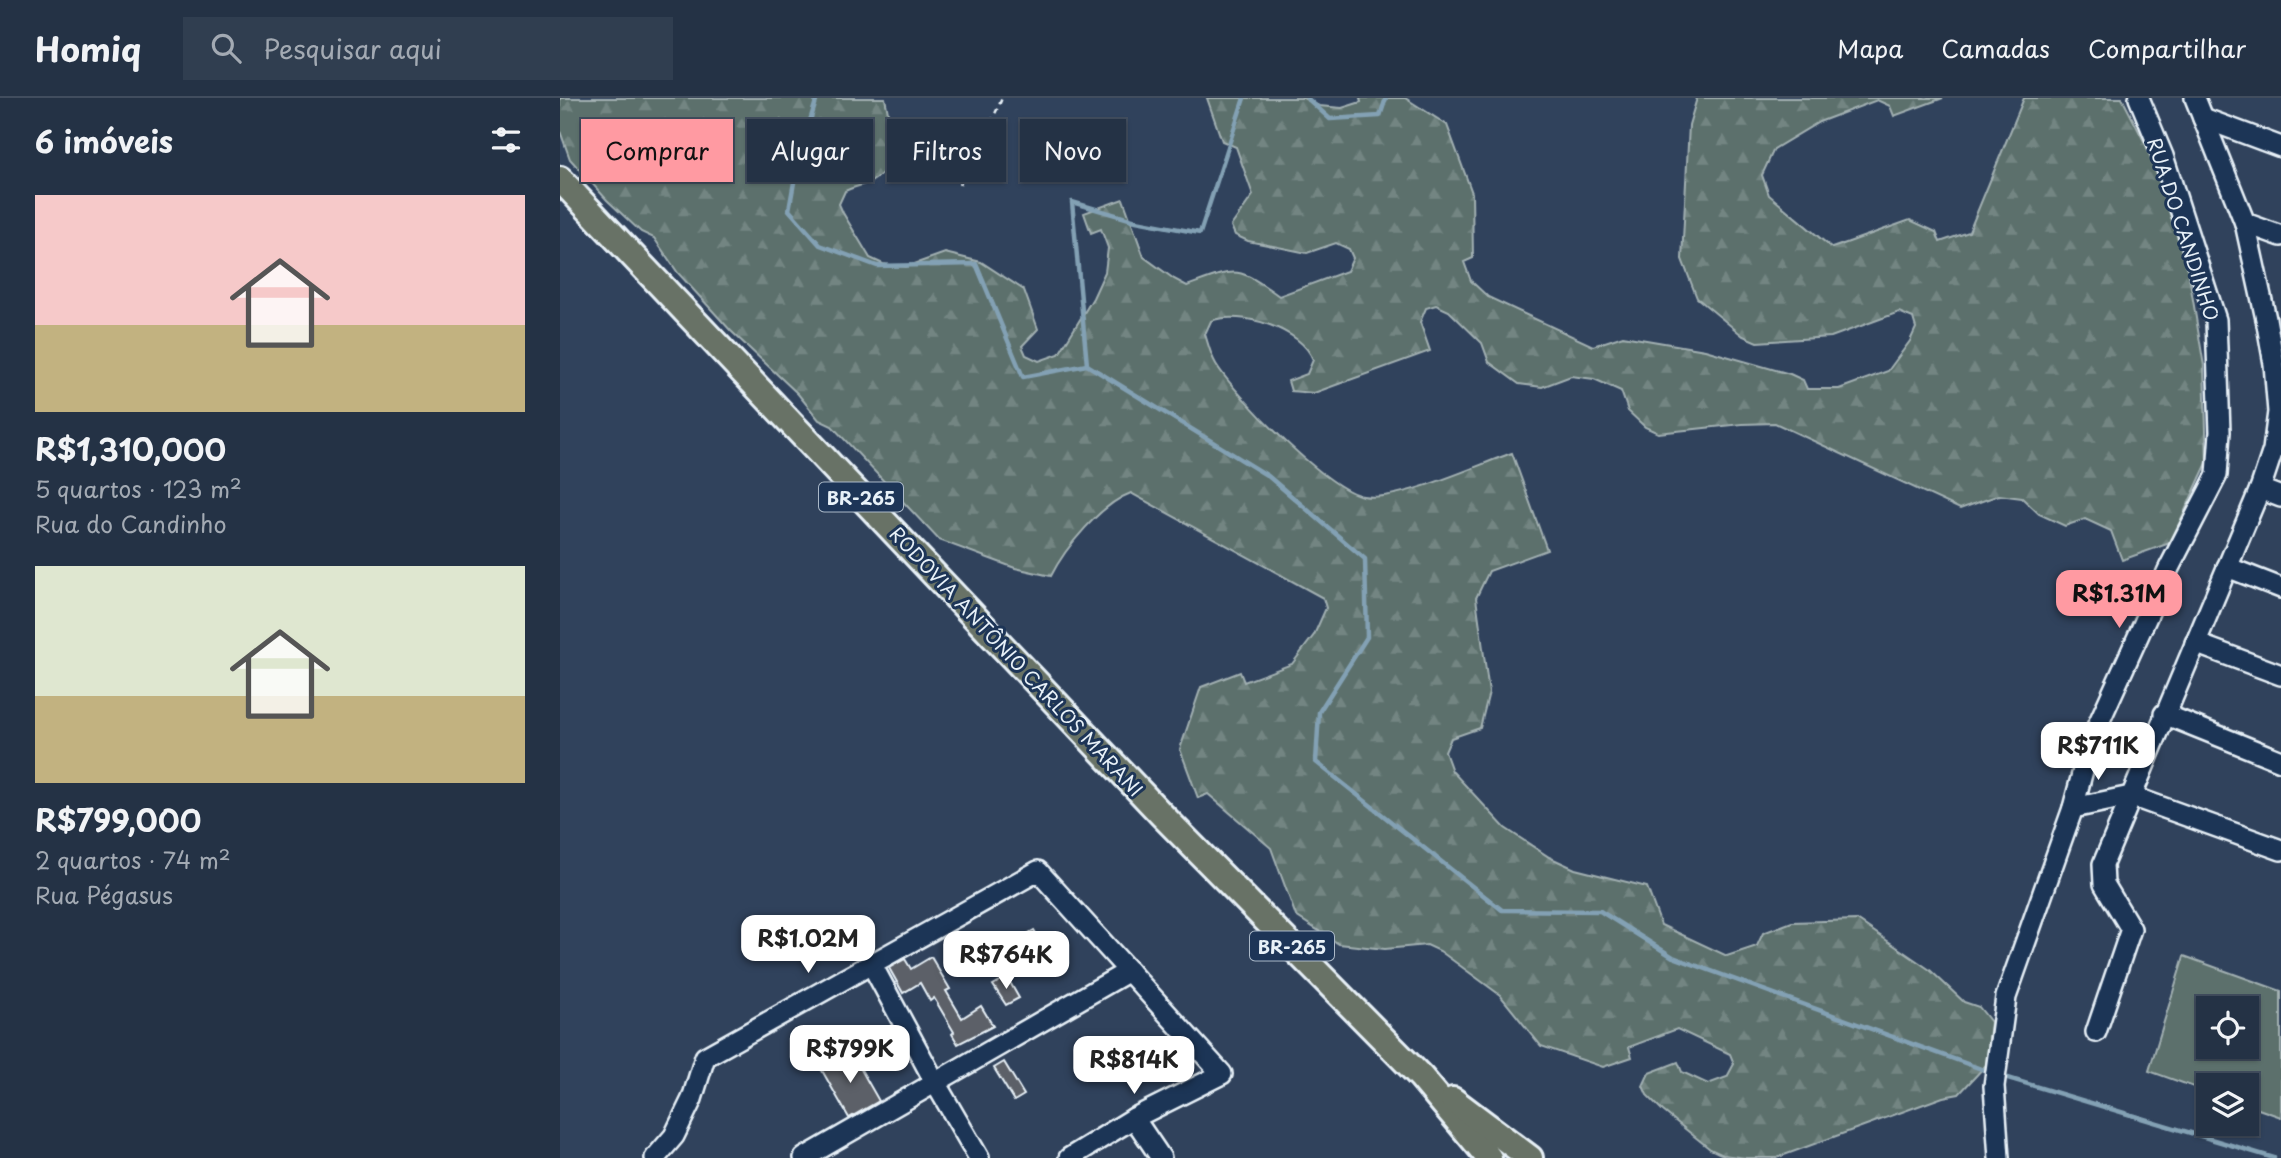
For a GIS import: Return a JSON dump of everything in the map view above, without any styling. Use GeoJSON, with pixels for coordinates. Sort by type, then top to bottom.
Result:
{"type":"FeatureCollection","features":[{"type":"Feature","properties":{"kind":"main road","name":"RODOVIA ANTÔNIO CARLOS MARANI"},"geometry":{"type":"LineString","coordinates":[[560,179],[1162,815],[1421,1077],[1489,1158]]}},
{"type":"Feature","properties":{"kind":"main road","name":"RODOVIA ANTÔNIO CARLOS MARANI"},"geometry":{"type":"LineString","coordinates":[[1421,1077],[1530,1158]]}},
{"type":"Feature","properties":{"kind":"street","name":"RUA DO CANDINHO"},"geometry":{"type":"LineString","coordinates":[[1999,1158],[1994,1086],[2006,997],[2073,808],[2091,740],[2169,568],[2217,475],[2220,432],[2216,320],[2163,156],[2139,98]]}},
{"type":"Feature","properties":{"kind":"street"},"geometry":{"type":"LineString","coordinates":[[2096,1032],[2131,929],[2104,884],[2102,864],[2260,489],[2273,450],[2279,413],[2274,364],[2274,322],[2245,223],[2195,98]]}},
{"type":"Feature","properties":{"kind":"street"},"geometry":{"type":"LineString","coordinates":[[2203,118],[2281,147]]}},
{"type":"Feature","properties":{"kind":"street"},"geometry":{"type":"LineString","coordinates":[[2245,223],[2281,236]]}},
{"type":"Feature","properties":{"kind":"street"},"geometry":{"type":"LineString","coordinates":[[2260,489],[2281,497]]}},
{"type":"Feature","properties":{"kind":"street"},"geometry":{"type":"LineString","coordinates":[[2227,567],[2281,588]]}},
{"type":"Feature","properties":{"kind":"street"},"geometry":{"type":"LineString","coordinates":[[2195,643],[2281,675]]}},
{"type":"Feature","properties":{"kind":"street"},"geometry":{"type":"LineString","coordinates":[[2164,714],[2281,761]]}},
{"type":"Feature","properties":{"kind":"street"},"geometry":{"type":"LineString","coordinates":[[2073,808],[2131,796],[2281,850]]}},
{"type":"Feature","properties":{"kind":"street"},"geometry":{"type":"LineString","coordinates":[[654,1158],[674,1136],[692,1099],[705,1057],[1038,871],[1222,1074],[1134,1118],[1069,1158]]}},
{"type":"Feature","properties":{"kind":"street"},"geometry":{"type":"LineString","coordinates":[[871,963],[979,1158]]}},
{"type":"Feature","properties":{"kind":"street"},"geometry":{"type":"LineString","coordinates":[[804,1158],[1129,971]]}},
{"type":"Feature","properties":{"kind":"street"},"geometry":{"type":"LineString","coordinates":[[1134,1118],[1161,1158]]}},
{"type":"Feature","properties":{"kind":"path"},"geometry":{"type":"LineString","coordinates":[[960,185],[968,163],[1002,98]]}},
{"type":"Feature","properties":{"kind":"green space"},"geometry":{"type":"Polygon","coordinates":[[[560,98],[885,98],[889,119],[887,166],[873,180],[873,119],[747,119],[747,182],[869,182],[845,191],[839,204],[870,258],[883,264],[906,267],[945,253],[981,262],[1024,290],[1038,329],[1022,346],[1026,355],[1039,361],[1059,354],[1093,298],[1105,272],[1108,248],[1101,229],[1091,233],[1084,213],[1123,199],[1144,257],[1187,286],[1226,273],[1235,273],[1244,274],[1279,296],[1347,271],[1353,258],[1349,249],[1336,243],[1307,253],[1248,241],[1235,235],[1231,226],[1253,195],[1236,147],[1222,141],[1207,98],[1303,98],[1319,106],[1342,108],[1361,102],[1360,98],[1405,98],[1447,125],[1472,193],[1473,258],[1464,262],[1471,281],[1488,297],[1593,346],[1623,336],[1705,350],[1790,374],[1803,380],[1807,389],[1839,389],[1888,371],[1910,341],[1916,328],[1913,318],[1899,312],[1831,337],[1757,342],[1743,336],[1697,298],[1682,259],[1689,125],[1697,98],[1943,98],[1894,116],[1890,106],[1877,100],[1819,122],[1774,149],[1762,175],[1769,195],[1832,248],[1910,220],[1936,232],[1940,242],[1969,232],[2024,98],[2122,98],[2146,145],[2185,252],[2204,366],[2207,463],[2170,543],[2122,560],[2111,531],[2085,519],[2065,526],[2039,514],[2022,498],[1999,495],[1960,509],[1775,423],[1658,433],[1645,427],[1628,411],[1621,391],[1594,379],[1571,376],[1542,387],[1519,384],[1489,362],[1482,343],[1449,311],[1436,305],[1426,308],[1420,322],[1430,351],[1314,393],[1291,391],[1288,381],[1307,374],[1313,360],[1297,339],[1284,331],[1254,320],[1224,318],[1211,321],[1205,334],[1216,364],[1242,397],[1306,460],[1347,490],[1363,496],[1395,494],[1512,453],[1547,550],[1489,571],[1476,598],[1489,692],[1480,728],[1451,738],[1445,752],[1452,771],[1505,828],[1549,857],[1575,869],[1647,887],[1661,925],[1727,956],[1757,946],[1763,933],[1792,922],[1857,920],[1930,970],[1964,1002],[1979,1007],[1991,1022],[1986,1065],[1959,1094],[1943,1097],[1776,1158],[1723,1155],[1710,1149],[1663,1111],[1647,1095],[1643,1086],[1649,1073],[1678,1062],[1682,1072],[1708,1084],[1727,1077],[1734,1064],[1730,1054],[1677,1029],[1629,1047],[1632,1057],[1603,1067],[1541,1046],[1500,995],[1440,951],[1427,945],[1385,949],[1339,944],[1296,916],[1271,848],[1208,794],[1198,798],[1180,749],[1201,687],[1240,672],[1244,682],[1292,664],[1314,635],[1326,608],[1323,598],[1131,493],[1108,507],[1085,528],[1051,576],[1015,568],[939,540],[832,426],[819,420],[798,394],[731,331],[678,273],[654,238],[641,232],[591,182],[733,182],[733,119],[581,119],[581,171],[570,159],[560,131],[560,98]]]}},
{"type":"Feature","properties":{"kind":"green space"},"geometry":{"type":"Polygon","coordinates":[[[2184,956],[2281,991],[2281,1117],[2259,1109],[2259,1073],[2196,1073],[2196,1088],[2149,1071],[2184,956]]]}},
{"type":"Feature","properties":{"kind":"building"},"geometry":{"type":"Polygon","coordinates":[[[1034,930],[1041,942],[1022,953],[1015,941],[1034,930]]]}},
{"type":"Feature","properties":{"kind":"building"},"geometry":{"type":"Polygon","coordinates":[[[931,957],[950,989],[946,991],[962,1018],[981,1006],[993,1026],[958,1044],[934,998],[930,1001],[920,983],[903,993],[889,968],[905,959],[911,969],[931,957]]]}},
{"type":"Feature","properties":{"kind":"building"},"geometry":{"type":"Polygon","coordinates":[[[1007,977],[1019,998],[1006,1005],[993,985],[1007,977]]]}},
{"type":"Feature","properties":{"kind":"building"},"geometry":{"type":"Polygon","coordinates":[[[851,1052],[879,1101],[849,1118],[820,1067],[851,1052]]]}},
{"type":"Feature","properties":{"kind":"building"},"geometry":{"type":"Polygon","coordinates":[[[1004,1062],[1024,1095],[1014,1101],[994,1068],[1004,1062]]]}},
{"type":"Feature","properties":{"kind":"waterway"},"geometry":{"type":"LineString","coordinates":[[817,98],[798,160],[789,210],[820,245],[877,266],[976,264],[1023,377],[1087,365]]}},
{"type":"Feature","properties":{"kind":"waterway"},"geometry":{"type":"LineString","coordinates":[[1244,98],[1200,233],[1136,221],[1072,202],[1087,365],[1268,476],[1365,559],[1367,637],[1319,712],[1316,762],[1502,910],[1600,911],[1673,957],[1984,1070]]}},
{"type":"Feature","properties":{"kind":"waterway"},"geometry":{"type":"LineString","coordinates":[[1307,98],[1330,119],[1380,116],[1386,98]]}},
{"type":"Feature","properties":{"kind":"waterway"},"geometry":{"type":"LineString","coordinates":[[2008,1078],[2274,1158]]}}]}
